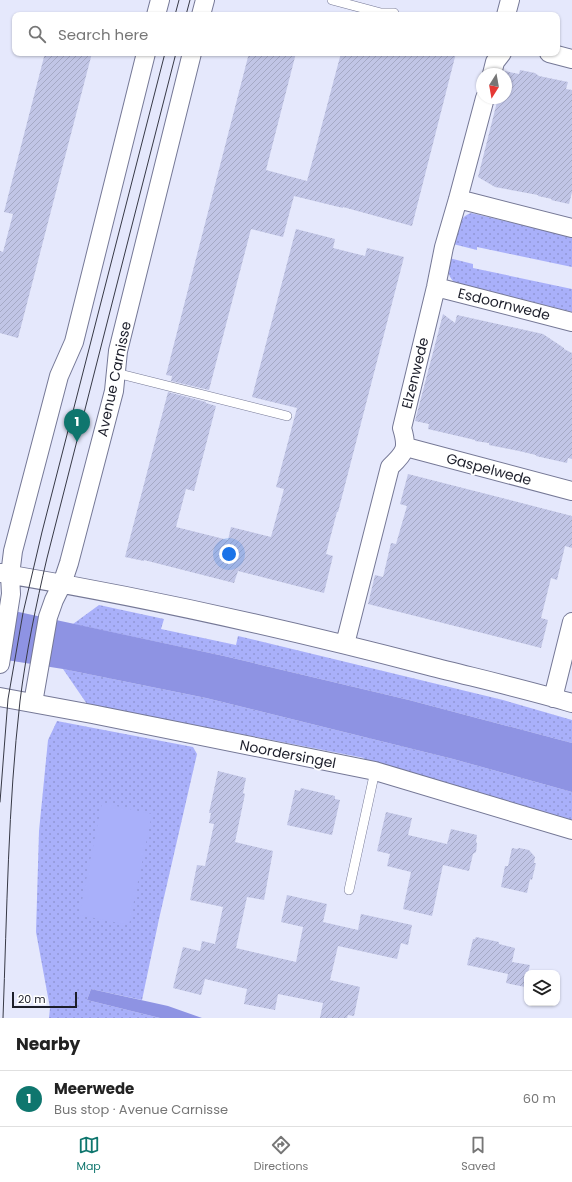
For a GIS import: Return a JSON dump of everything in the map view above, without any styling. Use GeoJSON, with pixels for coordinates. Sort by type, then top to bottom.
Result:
{"type":"FeatureCollection","features":[{"type":"Feature","properties":{"kind":"street"},"geometry":{"type":"LineString","coordinates":[[157,12],[160,0]]}},
{"type":"Feature","properties":{"kind":"street"},"geometry":{"type":"LineString","coordinates":[[203,12],[205,0]]}},
{"type":"Feature","properties":{"kind":"street"},"geometry":{"type":"LineString","coordinates":[[507,12],[510,0]]}},
{"type":"Feature","properties":{"kind":"street"},"geometry":{"type":"LineString","coordinates":[[0,664],[11,594],[5,574],[13,551],[59,376],[74,342],[145,56]]}},
{"type":"Feature","properties":{"kind":"street","name":"Avenue Carnisse"},"geometry":{"type":"LineString","coordinates":[[33,703],[48,617],[62,584],[73,548],[114,391],[118,351],[191,56]]}},
{"type":"Feature","properties":{"kind":"street"},"geometry":{"type":"LineString","coordinates":[[494,68],[495,62],[500,56]]}},
{"type":"Feature","properties":{"kind":"street"},"geometry":{"type":"LineString","coordinates":[[560,56],[572,59]]}},
{"type":"Feature","properties":{"kind":"street","name":"Elzenwede"},"geometry":{"type":"LineString","coordinates":[[406,447],[402,428],[436,287],[444,247],[483,104]]}},
{"type":"Feature","properties":{"kind":"street"},"geometry":{"type":"LineString","coordinates":[[458,199],[572,228]]}},
{"type":"Feature","properties":{"kind":"street","name":"Esdoornwede"},"geometry":{"type":"LineString","coordinates":[[436,287],[572,322]]}},
{"type":"Feature","properties":{"kind":"street"},"geometry":{"type":"LineString","coordinates":[[345,644],[390,467],[402,454],[406,447]]}},
{"type":"Feature","properties":{"kind":"street","name":"Gaspelwede"},"geometry":{"type":"LineString","coordinates":[[406,447],[572,491]]}},
{"type":"Feature","properties":{"kind":"street"},"geometry":{"type":"LineString","coordinates":[[5,574],[235,619],[345,644],[572,703]]}},
{"type":"Feature","properties":{"kind":"street"},"geometry":{"type":"LineString","coordinates":[[553,698],[572,622]]}},
{"type":"Feature","properties":{"kind":"street","name":"Noordersingel"},"geometry":{"type":"LineString","coordinates":[[0,697],[376,771],[572,830]]}},
{"type":"Feature","properties":{"kind":"lane"},"geometry":{"type":"LineString","coordinates":[[332,0],[378,12]]}},
{"type":"Feature","properties":{"kind":"lane"},"geometry":{"type":"LineString","coordinates":[[116,373],[287,416]]}},
{"type":"Feature","properties":{"kind":"lane"},"geometry":{"type":"LineString","coordinates":[[349,890],[376,771]]}},
{"type":"Feature","properties":{"kind":"shaded area"},"geometry":{"type":"Polygon","coordinates":[[[471,213],[572,237],[572,267],[477,247],[477,250],[453,244],[460,222],[466,215],[471,213]]]}},
{"type":"Feature","properties":{"kind":"shaded area"},"geometry":{"type":"Polygon","coordinates":[[[449,258],[473,264],[473,268],[572,289],[572,312],[454,282],[448,271],[449,258]]]}},
{"type":"Feature","properties":{"kind":"shaded area"},"geometry":{"type":"Polygon","coordinates":[[[99,605],[164,619],[161,629],[236,645],[238,636],[503,700],[572,720],[572,743],[409,700],[224,656],[73,624],[99,605]]]}},
{"type":"Feature","properties":{"kind":"shaded area"},"geometry":{"type":"Polygon","coordinates":[[[0,608],[224,656],[409,700],[572,743],[572,792],[453,759],[206,698],[63,669],[0,659],[0,608]]]}},
{"type":"Feature","properties":{"kind":"shaded area"},"geometry":{"type":"Polygon","coordinates":[[[63,669],[206,698],[453,759],[572,792],[572,823],[363,764],[364,758],[87,704],[63,669]]]}},
{"type":"Feature","properties":{"kind":"shaded area"},"geometry":{"type":"Polygon","coordinates":[[[57,721],[193,747],[197,754],[142,1000],[91,989],[87,1000],[160,1018],[49,1018],[50,1008],[36,932],[39,831],[48,740],[57,721]]]}},
{"type":"Feature","properties":{"kind":"shaded area"},"geometry":{"type":"Polygon","coordinates":[[[102,803],[152,814],[129,925],[79,915],[102,803]]]}},
{"type":"Feature","properties":{"kind":"shaded area"},"geometry":{"type":"Polygon","coordinates":[[[91,989],[168,1006],[202,1018],[160,1018],[87,1000],[91,989]]]}},
{"type":"Feature","properties":{"kind":"building"},"geometry":{"type":"Polygon","coordinates":[[[44,56],[91,56],[18,338],[0,333],[0,251],[3,252],[13,214],[4,212],[44,56]]]}},
{"type":"Feature","properties":{"kind":"building"},"geometry":{"type":"Polygon","coordinates":[[[248,56],[295,56],[266,170],[307,181],[340,56],[455,56],[412,226],[343,207],[294,196],[283,237],[251,229],[209,390],[171,381],[172,376],[166,375],[248,56]]]}},
{"type":"Feature","properties":{"kind":"building"},"geometry":{"type":"Polygon","coordinates":[[[520,70],[535,73],[539,76],[568,82],[566,89],[572,90],[572,192],[569,204],[538,195],[495,187],[478,177],[496,104],[512,104],[512,72],[519,74],[520,70]]]}},
{"type":"Feature","properties":{"kind":"building"},"geometry":{"type":"Polygon","coordinates":[[[296,229],[335,239],[333,248],[365,256],[367,248],[404,257],[326,554],[333,556],[324,593],[238,571],[234,583],[144,560],[125,557],[168,392],[216,406],[194,491],[186,489],[176,527],[228,540],[231,527],[271,537],[284,489],[276,487],[297,408],[252,397],[296,229]]]}},
{"type":"Feature","properties":{"kind":"building"},"geometry":{"type":"Polygon","coordinates":[[[443,314],[455,323],[457,315],[543,334],[572,353],[572,459],[568,458],[567,463],[489,445],[489,443],[428,429],[429,424],[415,421],[443,314]]]}},
{"type":"Feature","properties":{"kind":"building"},"geometry":{"type":"Polygon","coordinates":[[[408,474],[572,516],[572,548],[565,546],[557,580],[551,578],[541,618],[548,620],[541,648],[368,604],[375,575],[383,577],[391,543],[396,544],[407,506],[400,504],[408,474]]]}},
{"type":"Feature","properties":{"kind":"building"},"geometry":{"type":"Polygon","coordinates":[[[218,771],[246,778],[243,793],[245,794],[235,842],[273,851],[264,900],[247,897],[236,948],[296,962],[303,927],[281,922],[287,895],[327,904],[323,922],[358,930],[361,914],[412,925],[408,945],[401,943],[397,959],[338,946],[330,980],[360,987],[354,1016],[348,1015],[347,1018],[320,1018],[323,1003],[278,994],[275,1010],[244,1004],[247,989],[205,979],[201,995],[173,988],[183,947],[200,951],[202,941],[215,944],[223,907],[190,900],[197,865],[205,866],[214,824],[209,823],[211,813],[209,813],[218,771]]]}},
{"type":"Feature","properties":{"kind":"building"},"geometry":{"type":"Polygon","coordinates":[[[301,788],[335,796],[335,799],[340,800],[332,835],[287,825],[295,790],[300,791],[301,788]]]}},
{"type":"Feature","properties":{"kind":"building"},"geometry":{"type":"Polygon","coordinates":[[[386,812],[412,818],[408,835],[447,844],[451,829],[477,835],[476,852],[473,854],[469,871],[443,865],[432,916],[403,909],[411,872],[387,866],[390,854],[377,851],[386,812]]]}},
{"type":"Feature","properties":{"kind":"building"},"geometry":{"type":"Polygon","coordinates":[[[512,848],[529,850],[535,857],[534,863],[536,863],[527,893],[501,887],[505,866],[508,866],[512,848]]]}},
{"type":"Feature","properties":{"kind":"building"},"geometry":{"type":"Polygon","coordinates":[[[476,937],[499,942],[499,944],[515,948],[512,962],[530,965],[529,970],[524,970],[524,987],[506,983],[508,974],[467,965],[473,939],[476,937]]]}},
{"type":"Feature","properties":{"kind":"tram line"},"geometry":{"type":"LineString","coordinates":[[176,12],[179,0]]}},
{"type":"Feature","properties":{"kind":"tram line"},"geometry":{"type":"LineString","coordinates":[[187,12],[190,0]]}},
{"type":"Feature","properties":{"kind":"tram line"},"geometry":{"type":"LineString","coordinates":[[0,802],[8,699],[23,613],[42,532],[164,56]]}},
{"type":"Feature","properties":{"kind":"tram line"},"geometry":{"type":"LineString","coordinates":[[3,1018],[8,859],[13,780],[22,683],[28,647],[47,558],[175,56]]}},
{"type":"Feature","properties":{"kind":"place","name":"Meerwede"},"geometry":{"type":"Point","coordinates":[77,442]}}]}
